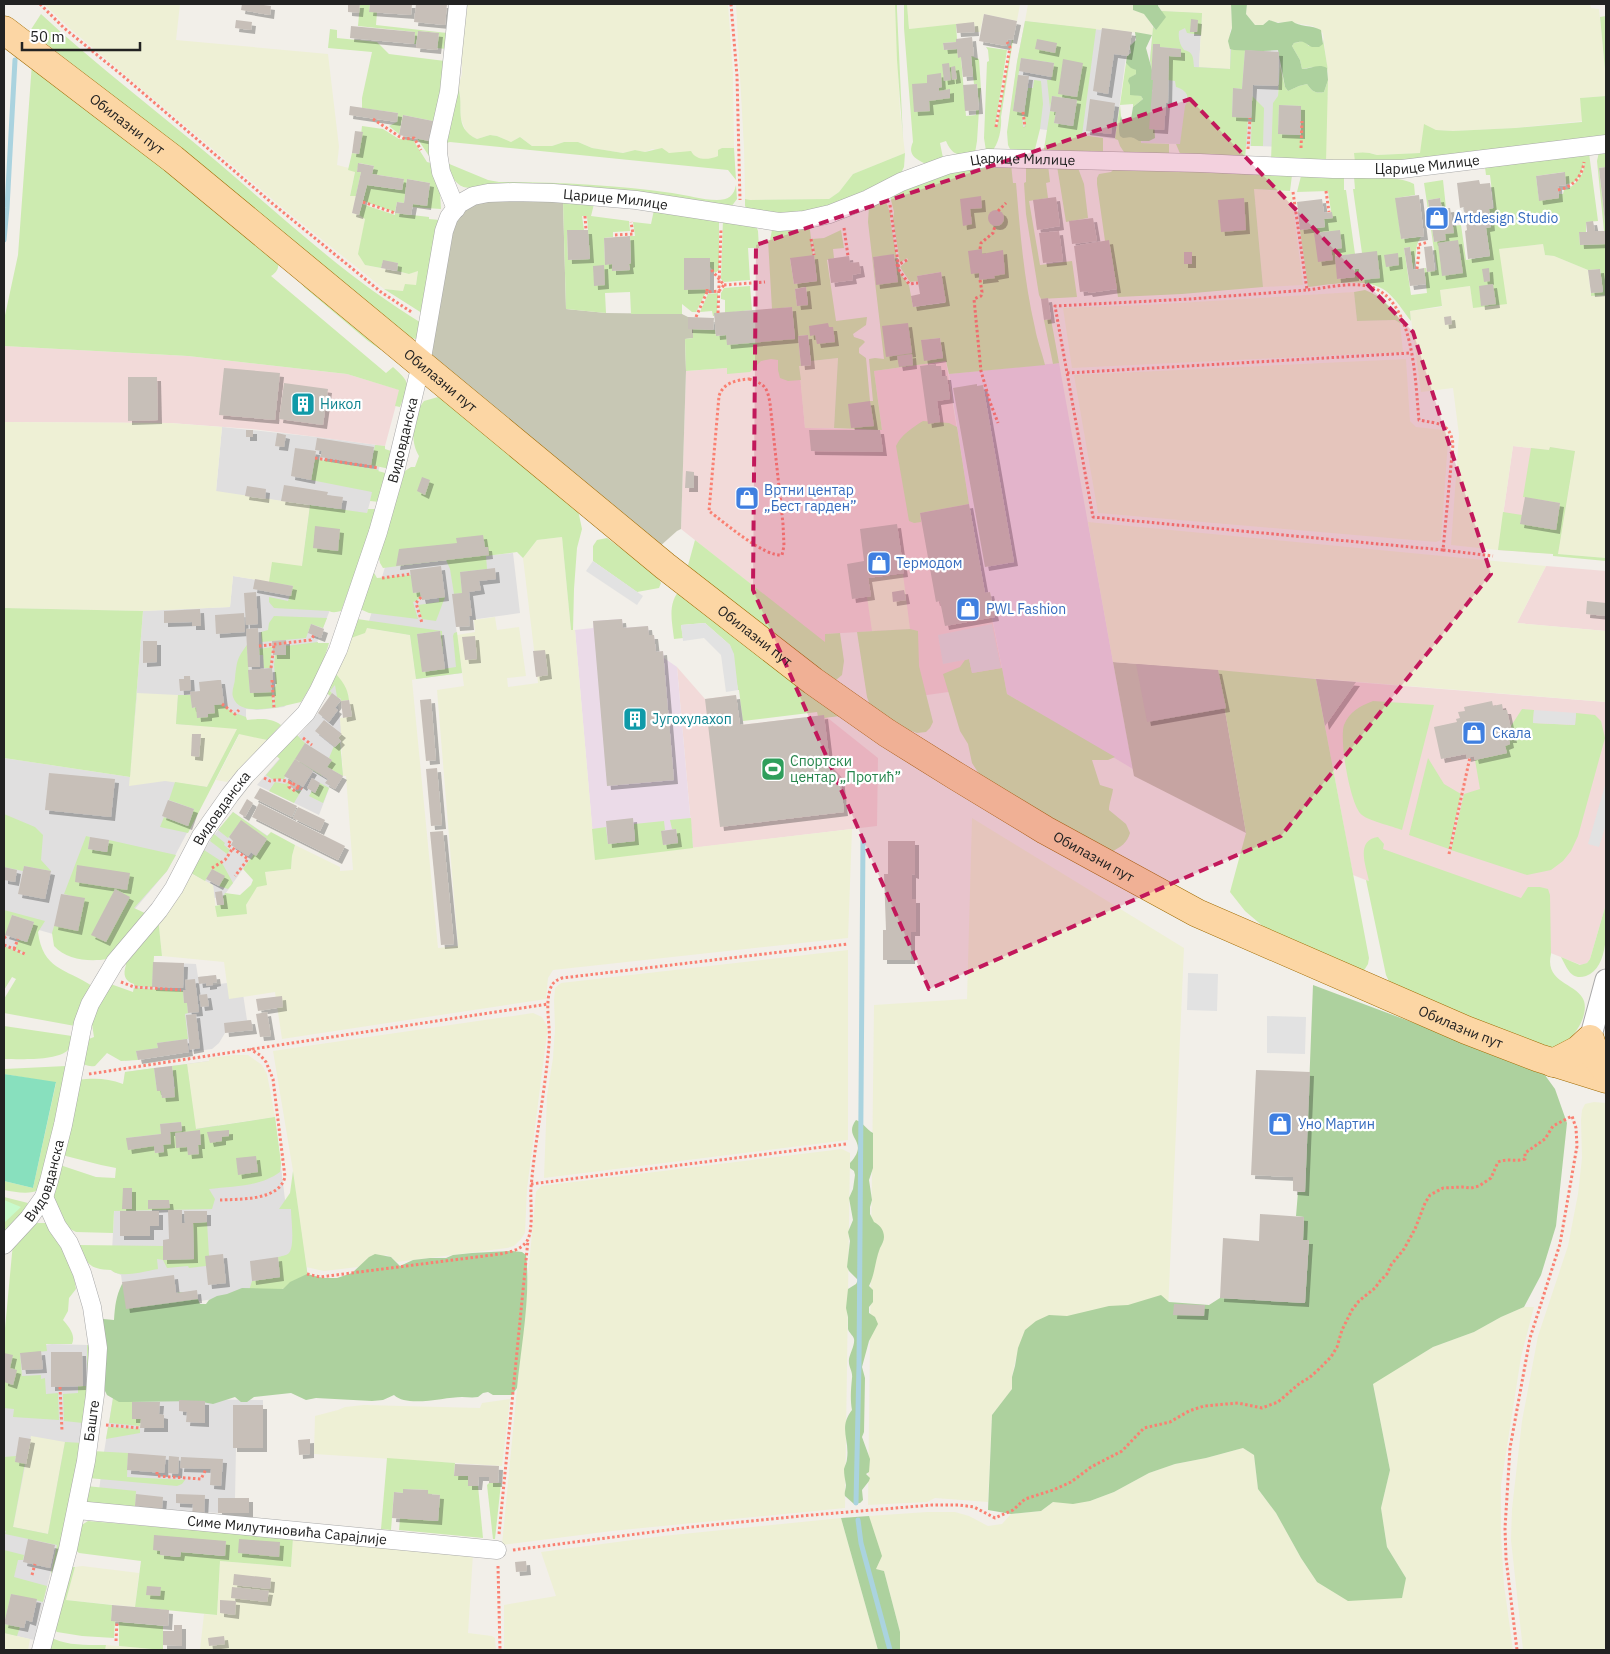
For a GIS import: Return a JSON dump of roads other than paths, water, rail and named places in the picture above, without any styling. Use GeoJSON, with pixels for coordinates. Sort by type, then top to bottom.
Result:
{"type":"FeatureCollection","features":[{"type":"Feature","properties":{"kind":"main road","name":"Обилазни пут"},"geometry":{"type":"LineString","coordinates":[[4,30],[173,159],[614,526],[821,686],[888,733],[1057,837],[1197,913],[1466,1030],[1553,1063],[1598,1074]]}},
{"type":"Feature","properties":{"kind":"main road"},"geometry":{"type":"LineString","coordinates":[[1553,1063],[1578,1050],[1590,1039],[1598,1074]]}},
{"type":"Feature","properties":{"kind":"street"},"geometry":{"type":"LineString","coordinates":[[421,364],[444,231],[449,217],[456,208],[442,172],[438,153],[438,141],[449,92],[458,4]]}},
{"type":"Feature","properties":{"kind":"street","name":"Царице Милице"},"geometry":{"type":"LineString","coordinates":[[456,208],[459,204],[473,196],[488,193],[553,193],[636,200],[779,222],[804,220],[830,214],[868,199],[901,182],[947,165],[987,158],[1200,163],[1333,169],[1402,169],[1606,144]]}},
{"type":"Feature","properties":{"kind":"street","name":"Видовданска"},"geometry":{"type":"LineString","coordinates":[[4,1245],[29,1218],[44,1197],[59,1141],[82,1024],[101,985],[116,962],[159,910],[174,888],[201,836],[245,776],[306,713],[338,650],[378,532],[421,364]]}},
{"type":"Feature","properties":{"kind":"street"},"geometry":{"type":"LineString","coordinates":[[1590,1039],[1606,980]]}},
{"type":"Feature","properties":{"kind":"street","name":"Баште"},"geometry":{"type":"LineString","coordinates":[[41,1650],[77,1510],[90,1434],[98,1348],[92,1307],[82,1273],[69,1243],[57,1226],[44,1197]]}},
{"type":"Feature","properties":{"kind":"street","name":"Симе Милутиновића Сарајлије"},"geometry":{"type":"LineString","coordinates":[[77,1510],[497,1550]]}},
{"type":"Feature","properties":{"kind":"waterway"},"geometry":{"type":"LineString","coordinates":[[4,240],[15,60]]}},
{"type":"Feature","properties":{"kind":"waterway"},"geometry":{"type":"LineString","coordinates":[[856,1503],[859,1365],[863,839]]}},
{"type":"Feature","properties":{"kind":"waterway"},"geometry":{"type":"LineString","coordinates":[[858,1520],[861,1543],[890,1650]]}},
{"type":"Feature","properties":{"kind":"place","name":"Artdesign Studio"},"geometry":{"type":"Point","coordinates":[1437,218]}},
{"type":"Feature","properties":{"kind":"place","name":"Никол"},"geometry":{"type":"Point","coordinates":[303,404]}},
{"type":"Feature","properties":{"kind":"place","name":"Вртни центар „Бест гарден”"},"geometry":{"type":"Point","coordinates":[747,498]}},
{"type":"Feature","properties":{"kind":"place","name":"Термодом"},"geometry":{"type":"Point","coordinates":[879,563]}},
{"type":"Feature","properties":{"kind":"place","name":"PWL Fashion"},"geometry":{"type":"Point","coordinates":[968,609]}},
{"type":"Feature","properties":{"kind":"place","name":"Југохулахоп"},"geometry":{"type":"Point","coordinates":[635,719]}},
{"type":"Feature","properties":{"kind":"place","name":"Скала"},"geometry":{"type":"Point","coordinates":[1474,733]}},
{"type":"Feature","properties":{"kind":"place","name":"Спортски центар „Протић”"},"geometry":{"type":"Point","coordinates":[773,769]}},
{"type":"Feature","properties":{"kind":"place","name":"Уно Мартин"},"geometry":{"type":"Point","coordinates":[1280,1124]}}]}
